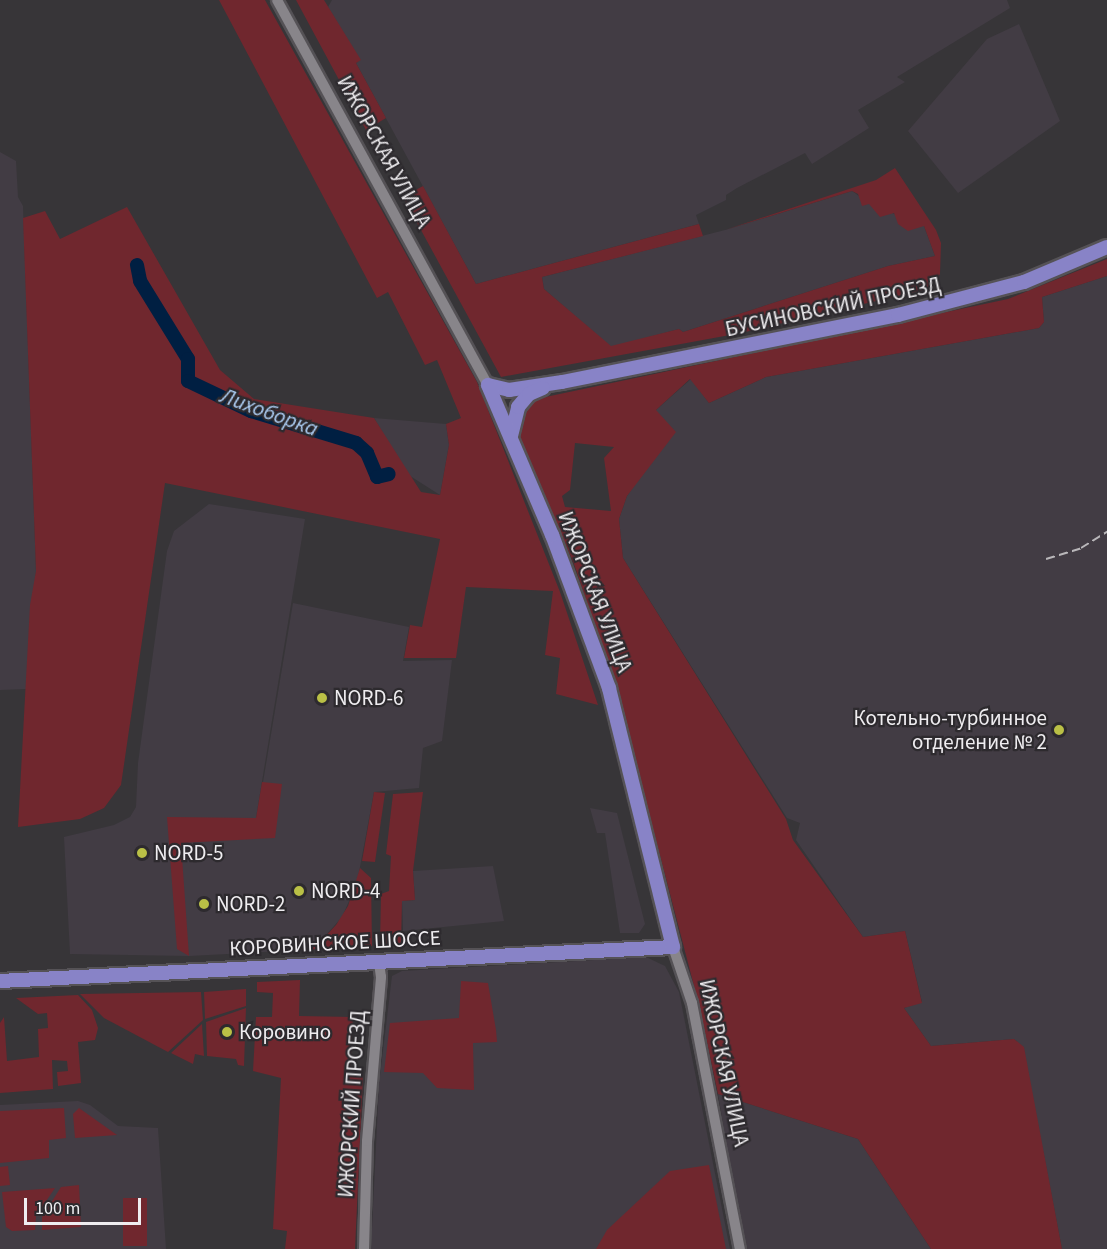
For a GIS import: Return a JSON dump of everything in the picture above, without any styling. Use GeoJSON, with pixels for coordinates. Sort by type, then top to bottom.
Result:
{"type":"FeatureCollection","features":[{"type":"Feature","properties":{"kind":"main road","name":"БУСИНОВСКИЙ ПРОЕЗД"},"geometry":{"type":"LineString","coordinates":[[562,382],[683,361],[964,299],[1024,282],[1107,247]]}},
{"type":"Feature","properties":{"kind":"main road"},"geometry":{"type":"LineString","coordinates":[[488,385],[509,390],[562,382]]}},
{"type":"Feature","properties":{"kind":"main road"},"geometry":{"type":"LineString","coordinates":[[512,441],[514,416],[524,399],[562,382]]}},
{"type":"Feature","properties":{"kind":"main road","name":"ИЖОРСКАЯ УЛИЦА"},"geometry":{"type":"LineString","coordinates":[[488,385],[557,546],[609,688],[673,946]]}},
{"type":"Feature","properties":{"kind":"main road","name":"КОРОВИНСКОЕ ШОССЕ"},"geometry":{"type":"LineString","coordinates":[[0,981],[673,946]]}},
{"type":"Feature","properties":{"kind":"street","name":"ИЖОРСКАЯ УЛИЦА"},"geometry":{"type":"LineString","coordinates":[[277,0],[488,385]]}},
{"type":"Feature","properties":{"kind":"street","name":"ИЖОРСКАЯ УЛИЦА"},"geometry":{"type":"LineString","coordinates":[[673,946],[692,1003],[740,1249]]}},
{"type":"Feature","properties":{"kind":"street","name":"ИЖОРСКИЙ ПРОЕЗД"},"geometry":{"type":"LineString","coordinates":[[364,1249],[367,1141],[381,977],[379,962]]}},
{"type":"Feature","properties":{"kind":"shaded area"},"geometry":{"type":"Polygon","coordinates":[[[219,0],[265,0],[477,382],[560,592],[598,705],[556,694],[560,658],[545,655],[553,591],[466,587],[456,658],[404,658],[410,625],[422,627],[440,539],[165,483],[121,785],[104,808],[80,819],[18,827],[30,605],[36,571],[23,218],[45,211],[60,239],[127,207],[220,370],[254,399],[374,418],[421,492],[440,495],[449,445],[446,424],[461,418],[437,360],[425,365],[388,292],[377,298],[219,0]]]}},
{"type":"Feature","properties":{"kind":"shaded area"},"geometry":{"type":"Polygon","coordinates":[[[296,0],[324,0],[361,60],[356,63],[386,118],[366,130],[296,0]]]}},
{"type":"Feature","properties":{"kind":"shaded area"},"geometry":{"type":"Polygon","coordinates":[[[332,0],[1007,0],[1010,8],[897,77],[905,82],[858,110],[869,128],[812,164],[805,153],[737,188],[726,195],[726,200],[696,215],[699,224],[476,284],[356,63],[360,60],[328,7],[332,0]]]}},
{"type":"Feature","properties":{"kind":"shaded area"},"geometry":{"type":"Polygon","coordinates":[[[1019,24],[1060,121],[958,193],[908,131],[987,39],[1019,24]]]}},
{"type":"Feature","properties":{"kind":"shaded area"},"geometry":{"type":"Polygon","coordinates":[[[0,152],[16,161],[18,197],[23,206],[36,571],[26,689],[0,690],[0,152]]]}},
{"type":"Feature","properties":{"kind":"shaded area"},"geometry":{"type":"Polygon","coordinates":[[[895,168],[936,230],[941,243],[940,274],[927,289],[741,333],[501,377],[403,197],[423,186],[476,284],[699,224],[703,236],[542,277],[544,289],[611,346],[679,329],[683,332],[888,266],[935,256],[924,226],[908,231],[898,224],[894,213],[880,217],[869,204],[862,206],[858,194],[852,191],[725,230],[876,180],[895,168]]]}},
{"type":"Feature","properties":{"kind":"shaded area"},"geometry":{"type":"Polygon","coordinates":[[[852,191],[870,204],[924,226],[935,256],[888,266],[683,332],[679,329],[611,347],[544,289],[542,277],[725,230],[852,191]]]}},
{"type":"Feature","properties":{"kind":"shaded area"},"geometry":{"type":"Polygon","coordinates":[[[1107,259],[1107,276],[1042,297],[1044,322],[1039,328],[766,377],[709,403],[690,379],[656,410],[676,432],[627,496],[619,519],[623,558],[786,819],[793,840],[863,937],[905,931],[922,1003],[904,1008],[931,1046],[1014,1039],[1024,1047],[1062,1249],[931,1249],[858,1139],[718,1094],[700,1009],[618,694],[574,564],[518,434],[517,415],[536,399],[1008,299],[1107,259]],[[575,443],[570,490],[562,496],[565,507],[611,511],[604,458],[614,447],[575,443]]]}},
{"type":"Feature","properties":{"kind":"shaded area"},"geometry":{"type":"Polygon","coordinates":[[[1107,276],[1107,1249],[1062,1249],[1023,1047],[1014,1039],[931,1046],[904,1008],[922,1002],[905,931],[863,937],[796,840],[800,823],[787,818],[623,558],[619,519],[627,496],[648,465],[656,410],[691,379],[709,403],[766,377],[1039,328],[1044,322],[1042,297],[1107,276]]]}},
{"type":"Feature","properties":{"kind":"shaded area"},"geometry":{"type":"Polygon","coordinates":[[[374,418],[446,424],[449,445],[440,495],[407,474],[374,418]]]}},
{"type":"Feature","properties":{"kind":"shaded area"},"geometry":{"type":"Polygon","coordinates":[[[209,504],[305,519],[256,818],[167,818],[254,836],[293,603],[409,627],[403,661],[452,660],[442,741],[423,748],[419,788],[374,792],[357,883],[342,917],[319,943],[301,950],[189,956],[70,954],[64,837],[114,825],[130,817],[136,807],[138,763],[167,551],[174,531],[209,504]]]}},
{"type":"Feature","properties":{"kind":"shaded area"},"geometry":{"type":"Polygon","coordinates":[[[262,782],[282,784],[275,838],[181,843],[189,956],[177,949],[167,817],[256,818],[262,782]]]}},
{"type":"Feature","properties":{"kind":"shaded area"},"geometry":{"type":"Polygon","coordinates":[[[374,792],[385,793],[375,862],[362,861],[374,792]]]}},
{"type":"Feature","properties":{"kind":"shaded area"},"geometry":{"type":"Polygon","coordinates":[[[423,792],[413,871],[415,900],[402,901],[401,944],[380,945],[381,894],[389,891],[391,856],[386,854],[393,794],[423,792]]]}},
{"type":"Feature","properties":{"kind":"shaded area"},"geometry":{"type":"Polygon","coordinates":[[[590,808],[617,813],[645,924],[639,933],[620,933],[605,833],[597,833],[590,808]]]}},
{"type":"Feature","properties":{"kind":"shaded area"},"geometry":{"type":"Polygon","coordinates":[[[493,866],[504,921],[403,931],[402,901],[415,900],[413,871],[493,866]]]}},
{"type":"Feature","properties":{"kind":"shaded area"},"geometry":{"type":"Polygon","coordinates":[[[360,868],[371,878],[372,946],[301,950],[319,943],[336,925],[348,906],[360,868]]]}},
{"type":"Feature","properties":{"kind":"shaded area"},"geometry":{"type":"Polygon","coordinates":[[[646,957],[665,966],[679,992],[730,1249],[371,1249],[379,1084],[392,976],[402,971],[646,957]]]}},
{"type":"Feature","properties":{"kind":"shaded area"},"geometry":{"type":"Polygon","coordinates":[[[300,980],[299,1016],[353,1017],[350,1075],[363,1076],[355,1249],[285,1249],[287,1231],[273,1229],[281,1078],[253,1071],[256,1017],[272,1017],[273,993],[257,992],[257,982],[300,980]]]}},
{"type":"Feature","properties":{"kind":"shaded area"},"geometry":{"type":"Polygon","coordinates":[[[461,981],[488,983],[496,1030],[497,1042],[473,1043],[474,1090],[437,1088],[423,1073],[384,1072],[390,1023],[459,1018],[461,981]]]}},
{"type":"Feature","properties":{"kind":"shaded area"},"geometry":{"type":"Polygon","coordinates":[[[246,989],[246,1006],[205,1019],[204,992],[246,989]]]}},
{"type":"Feature","properties":{"kind":"shaded area"},"geometry":{"type":"Polygon","coordinates":[[[201,992],[203,1020],[168,1052],[104,1018],[80,994],[201,992]]]}},
{"type":"Feature","properties":{"kind":"shaded area"},"geometry":{"type":"Polygon","coordinates":[[[78,995],[92,1010],[98,1028],[95,1040],[78,1042],[81,1083],[58,1086],[57,1072],[68,1071],[67,1061],[52,1060],[53,1089],[0,1093],[0,1023],[4,1017],[7,1061],[39,1057],[38,1029],[48,1028],[47,1013],[38,1014],[16,998],[78,995]]]}},
{"type":"Feature","properties":{"kind":"shaded area"},"geometry":{"type":"Polygon","coordinates":[[[246,1008],[244,1066],[238,1065],[236,1059],[207,1056],[206,1022],[246,1008]]]}},
{"type":"Feature","properties":{"kind":"shaded area"},"geometry":{"type":"Polygon","coordinates":[[[202,1024],[204,1056],[195,1054],[193,1064],[171,1053],[202,1024]]]}},
{"type":"Feature","properties":{"kind":"shaded area"},"geometry":{"type":"Polygon","coordinates":[[[718,1094],[858,1139],[931,1249],[744,1249],[718,1094]]]}},
{"type":"Feature","properties":{"kind":"shaded area"},"geometry":{"type":"Polygon","coordinates":[[[78,1101],[90,1105],[118,1126],[158,1128],[166,1249],[0,1249],[0,1105],[78,1101]]]}},
{"type":"Feature","properties":{"kind":"shaded area"},"geometry":{"type":"Polygon","coordinates":[[[64,1108],[66,1138],[49,1140],[49,1158],[0,1163],[0,1111],[64,1108]]]}},
{"type":"Feature","properties":{"kind":"shaded area"},"geometry":{"type":"Polygon","coordinates":[[[79,1108],[117,1135],[75,1138],[73,1114],[79,1108]]]}},
{"type":"Feature","properties":{"kind":"shaded area"},"geometry":{"type":"Polygon","coordinates":[[[709,1165],[726,1249],[596,1249],[607,1230],[670,1171],[709,1165]]]}},
{"type":"Feature","properties":{"kind":"shaded area"},"geometry":{"type":"Polygon","coordinates":[[[8,1166],[10,1185],[0,1186],[0,1167],[8,1166]]]}},
{"type":"Feature","properties":{"kind":"shaded area"},"geometry":{"type":"Polygon","coordinates":[[[79,1185],[81,1227],[42,1230],[42,1217],[61,1187],[79,1185]]]}},
{"type":"Feature","properties":{"kind":"shaded area"},"geometry":{"type":"Polygon","coordinates":[[[55,1188],[36,1216],[35,1230],[12,1231],[6,1227],[2,1192],[55,1188]]]}},
{"type":"Feature","properties":{"kind":"shaded area"},"geometry":{"type":"Polygon","coordinates":[[[123,1198],[147,1198],[147,1246],[123,1246],[123,1198]]]}},
{"type":"Feature","properties":{"kind":"waterway","name":"Лихоборка"},"geometry":{"type":"LineString","coordinates":[[137,265],[140,281],[188,359],[188,381],[251,411],[356,443],[367,453],[377,477],[389,474]]}},
{"type":"Feature","properties":{"kind":"railway"},"geometry":{"type":"LineString","coordinates":[[1046,559],[1081,548],[1107,532]]}},
{"type":"Feature","properties":{"kind":"place","name":"NORD-6"},"geometry":{"type":"Point","coordinates":[322,698]}},
{"type":"Feature","properties":{"kind":"place","name":"Котельно-турбинное отделение № 2"},"geometry":{"type":"Point","coordinates":[1059,730]}},
{"type":"Feature","properties":{"kind":"place","name":"NORD-5"},"geometry":{"type":"Point","coordinates":[142,853]}},
{"type":"Feature","properties":{"kind":"place","name":"NORD-4"},"geometry":{"type":"Point","coordinates":[299,891]}},
{"type":"Feature","properties":{"kind":"place","name":"NORD-2"},"geometry":{"type":"Point","coordinates":[204,904]}},
{"type":"Feature","properties":{"kind":"place","name":"Коровино"},"geometry":{"type":"Point","coordinates":[227,1032]}}]}
